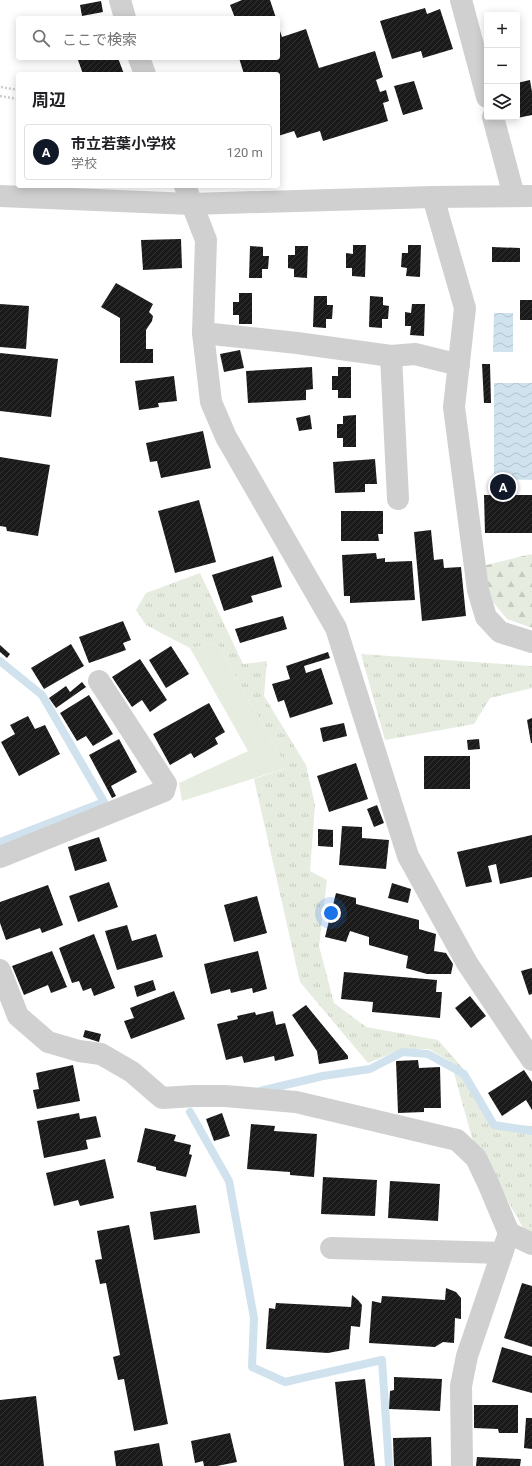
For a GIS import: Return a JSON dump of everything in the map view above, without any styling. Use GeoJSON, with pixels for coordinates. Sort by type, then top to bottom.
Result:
{"type":"FeatureCollection","features":[{"type":"Feature","properties":{"kind":"street"},"geometry":{"type":"LineString","coordinates":[[120,0],[124,16]]}},
{"type":"Feature","properties":{"kind":"street"},"geometry":{"type":"LineString","coordinates":[[461,0],[484,86]]}},
{"type":"Feature","properties":{"kind":"street"},"geometry":{"type":"LineString","coordinates":[[140,60],[144,72]]}},
{"type":"Feature","properties":{"kind":"street"},"geometry":{"type":"LineString","coordinates":[[0,196],[523,196],[494,120]]}},
{"type":"Feature","properties":{"kind":"street"},"geometry":{"type":"LineString","coordinates":[[188,195],[206,240],[203,332],[211,402],[226,437],[336,628],[408,856],[467,962],[532,1060]]}},
{"type":"Feature","properties":{"kind":"street"},"geometry":{"type":"LineString","coordinates":[[433,197],[465,308],[454,407],[478,590],[486,617],[500,632],[532,642]]}},
{"type":"Feature","properties":{"kind":"street"},"geometry":{"type":"LineString","coordinates":[[203,332],[391,356],[415,354],[459,365]]}},
{"type":"Feature","properties":{"kind":"street"},"geometry":{"type":"LineString","coordinates":[[391,356],[398,499]]}},
{"type":"Feature","properties":{"kind":"street"},"geometry":{"type":"LineString","coordinates":[[0,857],[164,791],[166,784],[99,681]]}},
{"type":"Feature","properties":{"kind":"street"},"geometry":{"type":"LineString","coordinates":[[0,970],[18,1016],[48,1042],[79,1051],[101,1054],[132,1072],[162,1098],[225,1096],[296,1102],[457,1140],[476,1158],[509,1233],[532,1244]]}},
{"type":"Feature","properties":{"kind":"street"},"geometry":{"type":"LineString","coordinates":[[462,1466],[461,1386],[467,1356],[509,1233]]}},
{"type":"Feature","properties":{"kind":"street"},"geometry":{"type":"LineString","coordinates":[[331,1248],[502,1253]]}},
{"type":"Feature","properties":{"kind":"path"},"geometry":{"type":"LineString","coordinates":[[1,87],[16,90]]}},
{"type":"Feature","properties":{"kind":"path"},"geometry":{"type":"LineString","coordinates":[[0,96],[16,99]]}},
{"type":"Feature","properties":{"kind":"green space"},"geometry":{"type":"Polygon","coordinates":[[[531,554],[532,628],[507,619],[493,602],[482,566],[531,554]]]}},
{"type":"Feature","properties":{"kind":"green space"},"geometry":{"type":"Polygon","coordinates":[[[200,573],[243,664],[267,661],[264,696],[306,765],[315,805],[310,871],[327,880],[319,946],[334,1003],[366,1027],[438,1040],[467,1073],[495,1122],[532,1126],[532,1235],[526,1233],[472,1138],[451,1062],[429,1049],[403,1049],[368,1063],[300,982],[254,779],[287,768],[217,643],[190,648],[146,625],[136,610],[146,593],[200,573]]]}},
{"type":"Feature","properties":{"kind":"green space"},"geometry":{"type":"Polygon","coordinates":[[[217,643],[287,768],[182,801],[179,783],[248,751],[190,648],[217,643]]]}},
{"type":"Feature","properties":{"kind":"green space"},"geometry":{"type":"Polygon","coordinates":[[[361,654],[532,666],[532,688],[490,698],[474,724],[385,740],[361,654]]]}},
{"type":"Feature","properties":{"kind":"water"},"geometry":{"type":"Polygon","coordinates":[[[494,313],[513,313],[513,352],[493,352],[494,313]]]}},
{"type":"Feature","properties":{"kind":"water"},"geometry":{"type":"Polygon","coordinates":[[[494,383],[532,383],[532,480],[494,479],[494,383]]]}},
{"type":"Feature","properties":{"kind":"building"},"geometry":{"type":"Polygon","coordinates":[[[242,0],[270,0],[275,16],[234,16],[230,5],[242,0]]]}},
{"type":"Feature","properties":{"kind":"building"},"geometry":{"type":"Polygon","coordinates":[[[101,1],[103,12],[82,16],[80,5],[101,1]]]}},
{"type":"Feature","properties":{"kind":"building"},"geometry":{"type":"Polygon","coordinates":[[[425,8],[427,14],[440,9],[453,49],[423,58],[421,51],[392,59],[380,21],[425,8]]]}},
{"type":"Feature","properties":{"kind":"building"},"geometry":{"type":"Polygon","coordinates":[[[306,29],[319,68],[375,51],[383,77],[376,80],[380,92],[386,90],[389,101],[383,103],[388,121],[323,141],[320,131],[297,138],[294,131],[280,135],[280,72],[243,72],[240,60],[280,60],[280,31],[282,37],[306,29]]]}},
{"type":"Feature","properties":{"kind":"building"},"geometry":{"type":"Polygon","coordinates":[[[78,60],[119,60],[123,72],[82,72],[78,60]]]}},
{"type":"Feature","properties":{"kind":"building"},"geometry":{"type":"Polygon","coordinates":[[[530,80],[532,92],[532,115],[520,117],[520,84],[520,82],[530,80]]]}},
{"type":"Feature","properties":{"kind":"building"},"geometry":{"type":"Polygon","coordinates":[[[414,81],[423,109],[403,115],[394,86],[414,81]]]}},
{"type":"Feature","properties":{"kind":"building"},"geometry":{"type":"Polygon","coordinates":[[[181,239],[182,268],[143,270],[141,240],[181,239]]]}},
{"type":"Feature","properties":{"kind":"building"},"geometry":{"type":"Polygon","coordinates":[[[353,245],[366,245],[365,277],[352,276],[352,268],[346,268],[346,253],[353,254],[353,245]]]}},
{"type":"Feature","properties":{"kind":"building"},"geometry":{"type":"Polygon","coordinates":[[[408,245],[421,245],[420,277],[406,276],[407,268],[401,267],[402,253],[408,253],[408,245]]]}},
{"type":"Feature","properties":{"kind":"building"},"geometry":{"type":"Polygon","coordinates":[[[250,246],[263,247],[263,256],[269,256],[268,269],[262,269],[262,278],[249,278],[250,246]]]}},
{"type":"Feature","properties":{"kind":"building"},"geometry":{"type":"Polygon","coordinates":[[[295,246],[308,246],[307,278],[294,277],[294,269],[288,268],[288,255],[295,255],[295,246]]]}},
{"type":"Feature","properties":{"kind":"building"},"geometry":{"type":"Polygon","coordinates":[[[492,247],[520,248],[520,262],[492,262],[492,247]]]}},
{"type":"Feature","properties":{"kind":"building"},"geometry":{"type":"Polygon","coordinates":[[[116,283],[153,304],[149,312],[153,316],[152,321],[146,330],[146,349],[153,349],[153,363],[120,363],[120,318],[101,307],[116,283]]]}},
{"type":"Feature","properties":{"kind":"building"},"geometry":{"type":"Polygon","coordinates":[[[239,293],[252,293],[252,324],[239,324],[239,315],[233,315],[233,302],[239,302],[239,293]]]}},
{"type":"Feature","properties":{"kind":"building"},"geometry":{"type":"Polygon","coordinates":[[[314,296],[327,296],[327,305],[333,305],[332,319],[326,319],[326,328],[313,327],[314,296]]]}},
{"type":"Feature","properties":{"kind":"building"},"geometry":{"type":"Polygon","coordinates":[[[370,296],[383,297],[383,305],[389,306],[388,319],[382,319],[382,328],[369,327],[370,296]]]}},
{"type":"Feature","properties":{"kind":"building"},"geometry":{"type":"Polygon","coordinates":[[[520,300],[532,300],[532,320],[520,320],[520,300]]]}},
{"type":"Feature","properties":{"kind":"building"},"geometry":{"type":"Polygon","coordinates":[[[0,304],[29,306],[26,349],[0,347],[0,304]]]}},
{"type":"Feature","properties":{"kind":"building"},"geometry":{"type":"Polygon","coordinates":[[[412,304],[425,304],[424,336],[410,335],[411,326],[405,326],[405,312],[411,313],[412,304]]]}},
{"type":"Feature","properties":{"kind":"building"},"geometry":{"type":"Polygon","coordinates":[[[240,350],[244,368],[224,372],[220,354],[240,350]]]}},
{"type":"Feature","properties":{"kind":"building"},"geometry":{"type":"Polygon","coordinates":[[[0,353],[58,359],[51,417],[0,411],[0,353]]]}},
{"type":"Feature","properties":{"kind":"building"},"geometry":{"type":"Polygon","coordinates":[[[482,364],[490,364],[491,403],[484,403],[482,364]]]}},
{"type":"Feature","properties":{"kind":"building"},"geometry":{"type":"Polygon","coordinates":[[[312,367],[313,389],[306,390],[306,400],[248,403],[246,371],[312,367]]]}},
{"type":"Feature","properties":{"kind":"building"},"geometry":{"type":"Polygon","coordinates":[[[338,367],[351,367],[351,398],[338,398],[338,390],[332,390],[332,376],[338,376],[338,367]]]}},
{"type":"Feature","properties":{"kind":"building"},"geometry":{"type":"Polygon","coordinates":[[[174,376],[177,401],[158,403],[159,407],[139,410],[135,381],[174,376]]]}},
{"type":"Feature","properties":{"kind":"building"},"geometry":{"type":"Polygon","coordinates":[[[310,415],[312,429],[299,431],[296,418],[310,415]]]}},
{"type":"Feature","properties":{"kind":"building"},"geometry":{"type":"Polygon","coordinates":[[[356,415],[356,447],[343,447],[343,438],[337,438],[337,424],[343,424],[343,416],[356,415]]]}},
{"type":"Feature","properties":{"kind":"building"},"geometry":{"type":"Polygon","coordinates":[[[203,431],[211,468],[161,478],[157,461],[150,462],[146,443],[203,431]]]}},
{"type":"Feature","properties":{"kind":"building"},"geometry":{"type":"Polygon","coordinates":[[[0,457],[50,465],[38,536],[7,531],[6,527],[0,526],[0,457]]]}},
{"type":"Feature","properties":{"kind":"building"},"geometry":{"type":"Polygon","coordinates":[[[375,459],[377,484],[365,484],[365,492],[335,493],[333,462],[375,459]]]}},
{"type":"Feature","properties":{"kind":"building"},"geometry":{"type":"Polygon","coordinates":[[[484,495],[532,495],[532,533],[485,533],[484,495]]]}},
{"type":"Feature","properties":{"kind":"building"},"geometry":{"type":"Polygon","coordinates":[[[199,500],[216,562],[175,573],[158,511],[199,500]]]}},
{"type":"Feature","properties":{"kind":"building"},"geometry":{"type":"Polygon","coordinates":[[[341,511],[383,511],[383,534],[378,534],[379,541],[341,541],[341,511]]]}},
{"type":"Feature","properties":{"kind":"building"},"geometry":{"type":"Polygon","coordinates":[[[431,530],[434,560],[443,559],[444,568],[461,567],[466,616],[422,621],[414,532],[431,530]]]}},
{"type":"Feature","properties":{"kind":"building"},"geometry":{"type":"Polygon","coordinates":[[[376,553],[377,559],[385,558],[385,562],[412,561],[415,600],[350,603],[350,596],[344,596],[342,555],[376,553]]]}},
{"type":"Feature","properties":{"kind":"building"},"geometry":{"type":"Polygon","coordinates":[[[273,556],[282,587],[251,596],[253,602],[224,611],[212,575],[273,556]]]}},
{"type":"Feature","properties":{"kind":"building"},"geometry":{"type":"Polygon","coordinates":[[[283,616],[287,629],[240,643],[235,629],[283,616]]]}},
{"type":"Feature","properties":{"kind":"building"},"geometry":{"type":"Polygon","coordinates":[[[123,621],[131,640],[123,643],[126,650],[89,663],[79,637],[123,621]]]}},
{"type":"Feature","properties":{"kind":"building"},"geometry":{"type":"Polygon","coordinates":[[[71,644],[84,666],[44,689],[31,668],[71,644]]]}},
{"type":"Feature","properties":{"kind":"building"},"geometry":{"type":"Polygon","coordinates":[[[0,645],[10,654],[7,658],[0,652],[0,645]]]}},
{"type":"Feature","properties":{"kind":"building"},"geometry":{"type":"Polygon","coordinates":[[[171,646],[189,674],[166,688],[149,660],[171,646]]]}},
{"type":"Feature","properties":{"kind":"building"},"geometry":{"type":"Polygon","coordinates":[[[328,652],[330,658],[304,666],[306,673],[321,668],[333,704],[290,718],[284,700],[278,702],[272,684],[290,679],[286,666],[328,652]]]}},
{"type":"Feature","properties":{"kind":"building"},"geometry":{"type":"Polygon","coordinates":[[[140,659],[167,700],[150,712],[142,700],[132,707],[112,677],[140,659]]]}},
{"type":"Feature","properties":{"kind":"building"},"geometry":{"type":"Polygon","coordinates":[[[82,682],[86,687],[56,708],[49,698],[66,686],[70,692],[82,682]]]}},
{"type":"Feature","properties":{"kind":"building"},"geometry":{"type":"Polygon","coordinates":[[[89,695],[113,734],[93,746],[86,736],[77,741],[60,713],[89,695]]]}},
{"type":"Feature","properties":{"kind":"building"},"geometry":{"type":"Polygon","coordinates":[[[209,703],[225,732],[215,738],[218,744],[194,758],[191,753],[170,765],[153,734],[209,703]]]}},
{"type":"Feature","properties":{"kind":"building"},"geometry":{"type":"Polygon","coordinates":[[[28,716],[35,729],[45,725],[60,754],[19,776],[1,742],[15,734],[10,725],[28,716]]]}},
{"type":"Feature","properties":{"kind":"building"},"geometry":{"type":"Polygon","coordinates":[[[532,718],[532,743],[531,743],[527,720],[532,718]]]}},
{"type":"Feature","properties":{"kind":"building"},"geometry":{"type":"Polygon","coordinates":[[[344,723],[347,736],[323,742],[320,728],[344,723]]]}},
{"type":"Feature","properties":{"kind":"building"},"geometry":{"type":"Polygon","coordinates":[[[119,739],[137,772],[111,786],[116,796],[112,798],[89,755],[119,739]]]}},
{"type":"Feature","properties":{"kind":"building"},"geometry":{"type":"Polygon","coordinates":[[[479,739],[480,749],[468,750],[467,740],[479,739]]]}},
{"type":"Feature","properties":{"kind":"building"},"geometry":{"type":"Polygon","coordinates":[[[424,756],[470,756],[470,789],[424,789],[424,756]]]}},
{"type":"Feature","properties":{"kind":"building"},"geometry":{"type":"Polygon","coordinates":[[[356,763],[368,799],[329,812],[317,776],[356,763]]]}},
{"type":"Feature","properties":{"kind":"building"},"geometry":{"type":"Polygon","coordinates":[[[377,805],[384,823],[374,827],[367,809],[377,805]]]}},
{"type":"Feature","properties":{"kind":"building"},"geometry":{"type":"Polygon","coordinates":[[[342,826],[362,827],[362,838],[389,840],[386,869],[339,865],[342,826]]]}},
{"type":"Feature","properties":{"kind":"building"},"geometry":{"type":"Polygon","coordinates":[[[318,829],[333,830],[333,847],[318,846],[318,829]]]}},
{"type":"Feature","properties":{"kind":"building"},"geometry":{"type":"Polygon","coordinates":[[[532,835],[532,877],[500,884],[496,864],[488,866],[492,882],[466,887],[457,852],[532,835]]]}},
{"type":"Feature","properties":{"kind":"building"},"geometry":{"type":"Polygon","coordinates":[[[99,837],[107,861],[75,871],[68,847],[99,837]]]}},
{"type":"Feature","properties":{"kind":"building"},"geometry":{"type":"Polygon","coordinates":[[[109,882],[118,907],[78,922],[69,896],[109,882]]]}},
{"type":"Feature","properties":{"kind":"building"},"geometry":{"type":"Polygon","coordinates":[[[392,883],[411,889],[408,903],[388,898],[392,883]]]}},
{"type":"Feature","properties":{"kind":"building"},"geometry":{"type":"Polygon","coordinates":[[[48,885],[63,925],[42,933],[40,928],[6,940],[0,923],[0,902],[48,885]]]}},
{"type":"Feature","properties":{"kind":"building"},"geometry":{"type":"Polygon","coordinates":[[[336,893],[356,898],[356,904],[419,920],[419,929],[436,934],[434,951],[446,953],[453,964],[451,974],[427,974],[406,968],[408,956],[369,945],[369,937],[350,931],[346,942],[325,937],[336,893]]]}},
{"type":"Feature","properties":{"kind":"building"},"geometry":{"type":"Polygon","coordinates":[[[257,896],[267,933],[234,942],[224,905],[257,896]]]}},
{"type":"Feature","properties":{"kind":"building"},"geometry":{"type":"Polygon","coordinates":[[[127,925],[132,941],[156,934],[163,957],[117,970],[105,931],[127,925]]]}},
{"type":"Feature","properties":{"kind":"building"},"geometry":{"type":"Polygon","coordinates":[[[94,934],[115,988],[94,996],[91,988],[83,991],[79,981],[72,983],[59,948],[94,934]]]}},
{"type":"Feature","properties":{"kind":"building"},"geometry":{"type":"Polygon","coordinates":[[[52,951],[67,987],[51,993],[48,985],[24,995],[12,966],[52,951]]]}},
{"type":"Feature","properties":{"kind":"building"},"geometry":{"type":"Polygon","coordinates":[[[258,951],[267,989],[253,993],[252,988],[231,993],[230,989],[211,994],[204,964],[258,951]]]}},
{"type":"Feature","properties":{"kind":"building"},"geometry":{"type":"Polygon","coordinates":[[[532,968],[532,994],[529,995],[521,971],[532,968]]]}},
{"type":"Feature","properties":{"kind":"building"},"geometry":{"type":"Polygon","coordinates":[[[344,972],[437,980],[436,992],[442,992],[440,1018],[372,1012],[373,1002],[341,999],[344,972]]]}},
{"type":"Feature","properties":{"kind":"building"},"geometry":{"type":"Polygon","coordinates":[[[153,980],[156,990],[137,997],[134,986],[153,980]]]}},
{"type":"Feature","properties":{"kind":"building"},"geometry":{"type":"Polygon","coordinates":[[[174,991],[185,1019],[131,1039],[124,1021],[134,1018],[130,1008],[174,991]]]}},
{"type":"Feature","properties":{"kind":"building"},"geometry":{"type":"Polygon","coordinates":[[[470,996],[486,1016],[471,1028],[455,1008],[470,996]]]}},
{"type":"Feature","properties":{"kind":"building"},"geometry":{"type":"Polygon","coordinates":[[[306,1005],[348,1056],[348,1059],[319,1064],[317,1051],[292,1015],[306,1005]]]}},
{"type":"Feature","properties":{"kind":"building"},"geometry":{"type":"Polygon","coordinates":[[[273,1011],[276,1025],[285,1023],[294,1056],[275,1061],[274,1056],[244,1063],[242,1056],[226,1060],[217,1024],[238,1019],[237,1016],[255,1012],[256,1015],[273,1011]]]}},
{"type":"Feature","properties":{"kind":"building"},"geometry":{"type":"Polygon","coordinates":[[[85,1030],[101,1034],[99,1042],[83,1037],[85,1030]]]}},
{"type":"Feature","properties":{"kind":"building"},"geometry":{"type":"Polygon","coordinates":[[[418,1060],[419,1068],[440,1067],[441,1108],[424,1108],[424,1112],[398,1113],[396,1061],[418,1060]]]}},
{"type":"Feature","properties":{"kind":"building"},"geometry":{"type":"Polygon","coordinates":[[[73,1065],[80,1101],[37,1109],[33,1090],[39,1089],[36,1073],[73,1065]]]}},
{"type":"Feature","properties":{"kind":"building"},"geometry":{"type":"Polygon","coordinates":[[[524,1070],[532,1082],[532,1110],[526,1100],[502,1116],[488,1093],[524,1070]]]}},
{"type":"Feature","properties":{"kind":"building"},"geometry":{"type":"Polygon","coordinates":[[[79,1113],[80,1119],[96,1116],[101,1137],[86,1140],[88,1149],[44,1158],[37,1121],[79,1113]]]}},
{"type":"Feature","properties":{"kind":"building"},"geometry":{"type":"Polygon","coordinates":[[[222,1113],[230,1136],[214,1141],[206,1119],[222,1113]]]}},
{"type":"Feature","properties":{"kind":"building"},"geometry":{"type":"Polygon","coordinates":[[[251,1124],[275,1126],[274,1131],[317,1134],[314,1177],[290,1175],[290,1172],[247,1169],[251,1124]]]}},
{"type":"Feature","properties":{"kind":"building"},"geometry":{"type":"Polygon","coordinates":[[[145,1128],[176,1135],[174,1141],[191,1145],[189,1154],[192,1155],[186,1177],[156,1170],[156,1167],[137,1162],[145,1128]]]}},
{"type":"Feature","properties":{"kind":"building"},"geometry":{"type":"Polygon","coordinates":[[[105,1159],[114,1198],[80,1206],[78,1200],[54,1206],[46,1173],[105,1159]]]}},
{"type":"Feature","properties":{"kind":"building"},"geometry":{"type":"Polygon","coordinates":[[[323,1177],[377,1180],[375,1216],[321,1214],[323,1177]]]}},
{"type":"Feature","properties":{"kind":"building"},"geometry":{"type":"Polygon","coordinates":[[[390,1181],[440,1184],[438,1221],[388,1218],[390,1181]]]}},
{"type":"Feature","properties":{"kind":"building"},"geometry":{"type":"Polygon","coordinates":[[[196,1205],[200,1233],[154,1240],[150,1212],[196,1205]]]}},
{"type":"Feature","properties":{"kind":"building"},"geometry":{"type":"Polygon","coordinates":[[[129,1225],[168,1424],[134,1431],[124,1379],[118,1380],[113,1357],[120,1355],[106,1283],[100,1284],[95,1260],[102,1259],[97,1231],[129,1225]]]}},
{"type":"Feature","properties":{"kind":"building"},"geometry":{"type":"Polygon","coordinates":[[[522,1283],[532,1286],[532,1347],[504,1338],[522,1283]]]}},
{"type":"Feature","properties":{"kind":"building"},"geometry":{"type":"Polygon","coordinates":[[[446,1288],[456,1292],[461,1298],[461,1319],[455,1318],[454,1343],[443,1342],[435,1347],[369,1343],[372,1301],[381,1303],[382,1296],[445,1300],[446,1288]]]}},
{"type":"Feature","properties":{"kind":"building"},"geometry":{"type":"Polygon","coordinates":[[[352,1295],[362,1305],[360,1327],[351,1326],[349,1349],[328,1353],[266,1349],[269,1308],[275,1309],[276,1303],[351,1307],[352,1295]]]}},
{"type":"Feature","properties":{"kind":"building"},"geometry":{"type":"Polygon","coordinates":[[[502,1347],[532,1356],[532,1393],[492,1382],[502,1347]]]}},
{"type":"Feature","properties":{"kind":"building"},"geometry":{"type":"Polygon","coordinates":[[[394,1377],[442,1379],[440,1411],[389,1409],[390,1391],[394,1390],[394,1377]]]}},
{"type":"Feature","properties":{"kind":"building"},"geometry":{"type":"Polygon","coordinates":[[[365,1379],[375,1466],[344,1466],[335,1382],[365,1379]]]}},
{"type":"Feature","properties":{"kind":"building"},"geometry":{"type":"Polygon","coordinates":[[[36,1396],[44,1466],[0,1466],[0,1400],[36,1396]]]}},
{"type":"Feature","properties":{"kind":"building"},"geometry":{"type":"Polygon","coordinates":[[[474,1405],[518,1405],[518,1433],[499,1433],[498,1429],[474,1428],[474,1405]]]}},
{"type":"Feature","properties":{"kind":"building"},"geometry":{"type":"Polygon","coordinates":[[[526,1418],[532,1418],[532,1449],[524,1448],[526,1418]]]}},
{"type":"Feature","properties":{"kind":"building"},"geometry":{"type":"Polygon","coordinates":[[[230,1433],[237,1462],[217,1466],[204,1466],[203,1461],[195,1463],[191,1441],[230,1433]]]}},
{"type":"Feature","properties":{"kind":"building"},"geometry":{"type":"Polygon","coordinates":[[[431,1437],[432,1466],[394,1466],[393,1438],[431,1437]]]}},
{"type":"Feature","properties":{"kind":"building"},"geometry":{"type":"Polygon","coordinates":[[[159,1443],[163,1466],[116,1466],[114,1451],[159,1443]]]}},
{"type":"Feature","properties":{"kind":"building"},"geometry":{"type":"Polygon","coordinates":[[[477,1457],[521,1459],[520,1466],[476,1466],[477,1457]]]}},
{"type":"Feature","properties":{"kind":"waterway"},"geometry":{"type":"LineString","coordinates":[[0,661],[42,695],[104,802],[0,842]]}},
{"type":"Feature","properties":{"kind":"waterway"},"geometry":{"type":"LineString","coordinates":[[260,1091],[323,1076],[370,1069],[403,1052],[428,1054],[464,1074],[494,1125],[532,1131]]}},
{"type":"Feature","properties":{"kind":"waterway"},"geometry":{"type":"LineString","coordinates":[[190,1112],[229,1181],[254,1318],[252,1367],[285,1382],[382,1360],[389,1466]]}},
{"type":"Feature","properties":{"kind":"place","name":"市立若葉小学校"},"geometry":{"type":"Point","coordinates":[503,487]}}]}
